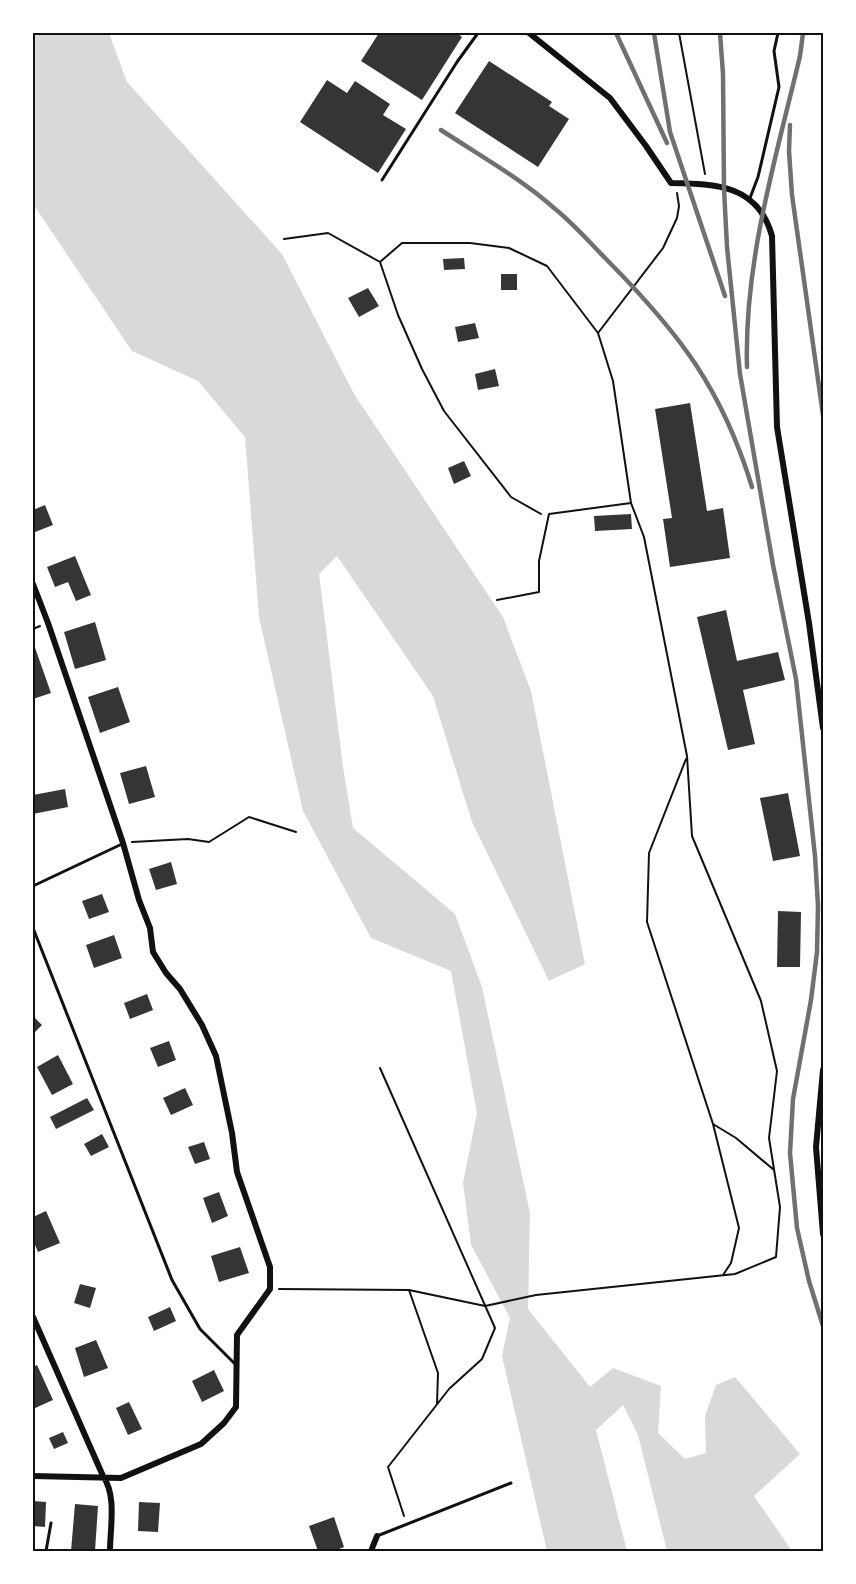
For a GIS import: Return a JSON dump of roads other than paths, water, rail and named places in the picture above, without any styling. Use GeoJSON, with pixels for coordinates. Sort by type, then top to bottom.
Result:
{"type":"FeatureCollection","features":[{"type":"Feature","properties":{"kind":"street"},"geometry":{"type":"LineString","coordinates":[[529,33],[610,98],[671,183],[707,185],[750,198],[769,224],[772,236],[777,427],[809,623],[823,728]]}},
{"type":"Feature","properties":{"kind":"street"},"geometry":{"type":"LineString","coordinates":[[33,584],[123,843],[139,900],[150,928],[153,952],[202,1025],[216,1056],[232,1133],[237,1172],[270,1267],[270,1289],[237,1335],[236,1407],[224,1423],[201,1444],[121,1478],[33,1476]]}},
{"type":"Feature","properties":{"kind":"street"},"geometry":{"type":"LineString","coordinates":[[823,1070],[816,1147],[823,1234]]}},
{"type":"Feature","properties":{"kind":"street"},"geometry":{"type":"LineString","coordinates":[[33,1317],[109,1485],[110,1551]]}},
{"type":"Feature","properties":{"kind":"street"},"geometry":{"type":"LineString","coordinates":[[371,1551],[377,1536]]}},
{"type":"Feature","properties":{"kind":"lane"},"geometry":{"type":"LineString","coordinates":[[382,180],[478,33]]}},
{"type":"Feature","properties":{"kind":"lane"},"geometry":{"type":"LineString","coordinates":[[750,198],[758,177],[778,87],[774,51],[778,33]]}},
{"type":"Feature","properties":{"kind":"lane"},"geometry":{"type":"LineString","coordinates":[[33,886],[123,843]]}},
{"type":"Feature","properties":{"kind":"lane"},"geometry":{"type":"LineString","coordinates":[[33,928],[172,1280],[200,1329],[236,1364]]}},
{"type":"Feature","properties":{"kind":"lane"},"geometry":{"type":"LineString","coordinates":[[377,1536],[512,1483]]}},
{"type":"Feature","properties":{"kind":"lane"},"geometry":{"type":"LineString","coordinates":[[46,1551],[51,1523]]}},
{"type":"Feature","properties":{"kind":"railway"},"geometry":{"type":"LineString","coordinates":[[616,33],[667,143]]}},
{"type":"Feature","properties":{"kind":"railway"},"geometry":{"type":"LineString","coordinates":[[654,33],[670,132],[725,296]]}},
{"type":"Feature","properties":{"kind":"railway"},"geometry":{"type":"LineString","coordinates":[[720,33],[727,247],[740,374],[773,565],[796,679],[815,856],[818,906],[817,952],[811,1000],[793,1099],[790,1153],[797,1228],[809,1281],[823,1326]]}},
{"type":"Feature","properties":{"kind":"railway"},"geometry":{"type":"LineString","coordinates":[[747,367],[747,327],[756,249],[763,210],[800,56],[803,33]]}},
{"type":"Feature","properties":{"kind":"railway"},"geometry":{"type":"LineString","coordinates":[[790,125],[792,195],[823,415]]}},
{"type":"Feature","properties":{"kind":"railway"},"geometry":{"type":"LineString","coordinates":[[441,130],[513,177],[561,214],[657,314],[678,339],[712,392],[727,421],[752,487]]}}]}
